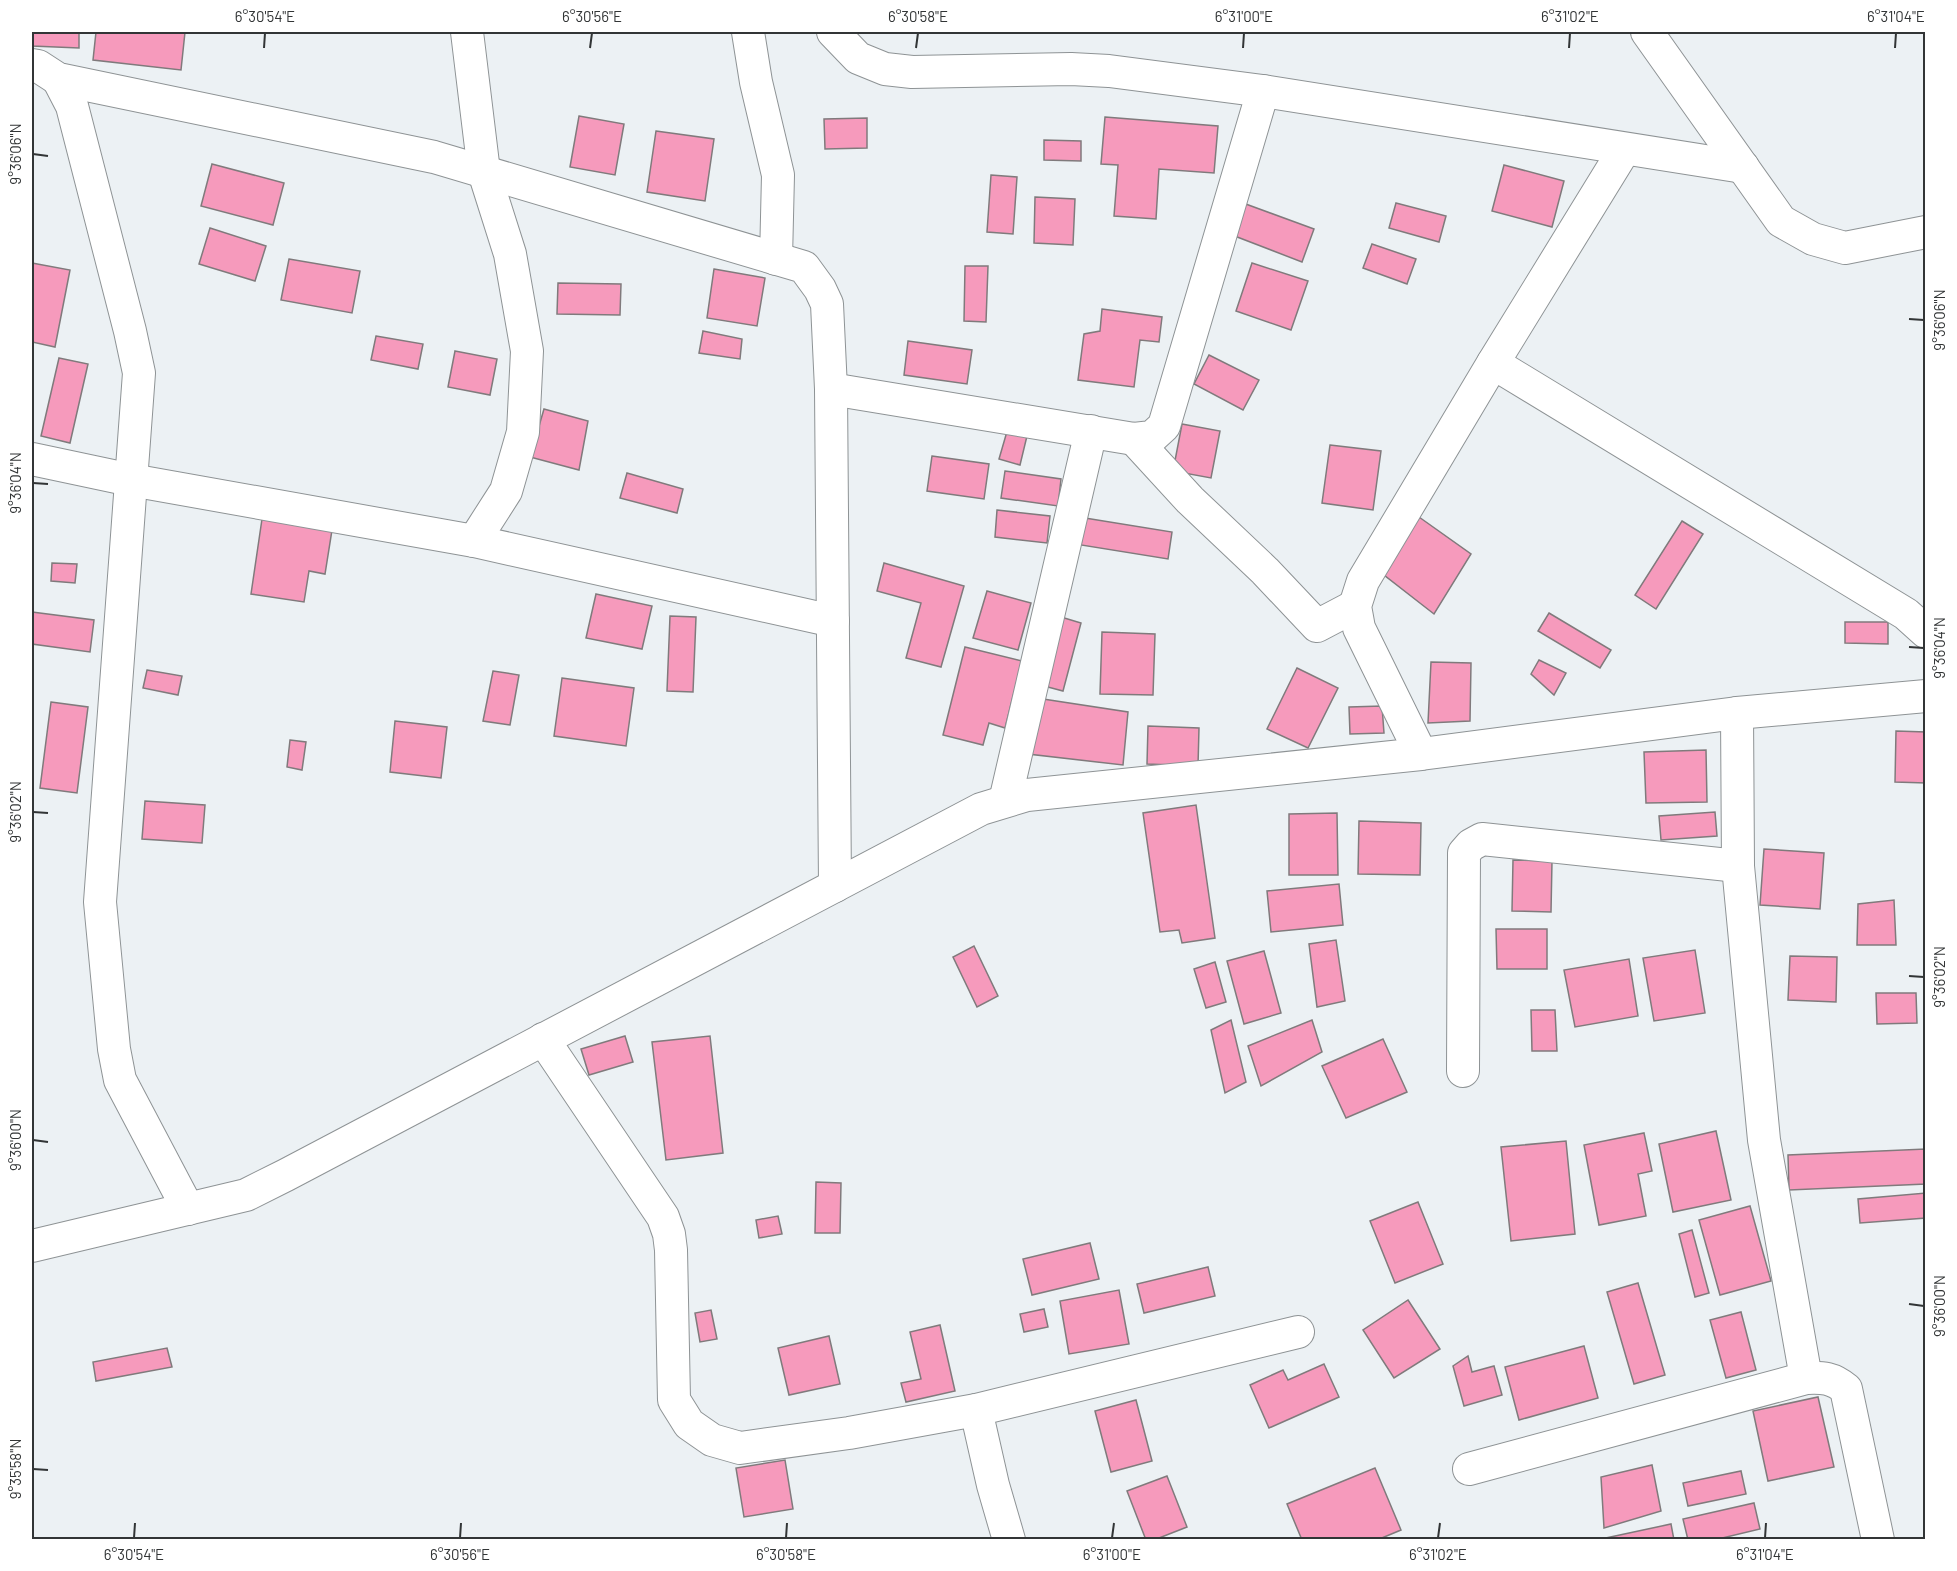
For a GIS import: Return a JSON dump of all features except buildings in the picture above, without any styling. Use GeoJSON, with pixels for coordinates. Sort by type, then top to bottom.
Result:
{"type":"FeatureCollection","features":[{"type":"Feature","properties":{"kind":"street"},"geometry":{"type":"LineString","coordinates":[[468,32],[484,172],[510,254],[527,351],[523,432],[506,491],[474,541]]}},
{"type":"Feature","properties":{"kind":"street"},"geometry":{"type":"LineString","coordinates":[[747,32],[778,175],[776,260]]}},
{"type":"Feature","properties":{"kind":"street"},"geometry":{"type":"LineString","coordinates":[[833,32],[858,58],[885,69],[912,72],[1071,69],[1109,71],[1263,91],[1624,150],[1743,167]]}},
{"type":"Feature","properties":{"kind":"street"},"geometry":{"type":"LineString","coordinates":[[1647,32],[1781,221],[1813,239],[1845,248],[1926,232]]}},
{"type":"Feature","properties":{"kind":"street"},"geometry":{"type":"LineString","coordinates":[[45,72],[434,157],[804,267],[827,303],[831,389],[835,886]]}},
{"type":"Feature","properties":{"kind":"street"},"geometry":{"type":"LineString","coordinates":[[45,72],[72,106],[139,373],[100,902],[114,1049],[120,1080],[188,1209]]}},
{"type":"Feature","properties":{"kind":"street"},"geometry":{"type":"LineString","coordinates":[[831,389],[1134,439],[1152,437],[1164,426],[1263,91]]}},
{"type":"Feature","properties":{"kind":"street"},"geometry":{"type":"LineString","coordinates":[[1420,754],[1359,628],[1355,606],[1364,580],[1493,363],[1624,150]]}},
{"type":"Feature","properties":{"kind":"street"},"geometry":{"type":"LineString","coordinates":[[1493,363],[1906,614],[1926,632]]}},
{"type":"Feature","properties":{"kind":"street"},"geometry":{"type":"LineString","coordinates":[[1005,801],[1091,431]]}},
{"type":"Feature","properties":{"kind":"street"},"geometry":{"type":"LineString","coordinates":[[1134,439],[1190,500],[1317,626],[1355,606]]}},
{"type":"Feature","properties":{"kind":"street"},"geometry":{"type":"LineString","coordinates":[[32,459],[131,480],[474,541],[833,621]]}},
{"type":"Feature","properties":{"kind":"street"},"geometry":{"type":"LineString","coordinates":[[32,1246],[246,1195],[981,808],[1005,801],[1027,795],[1420,754],[1737,713],[1926,696]]}},
{"type":"Feature","properties":{"kind":"street"},"geometry":{"type":"LineString","coordinates":[[1737,713],[1738,866],[1764,1140],[1806,1378]]}},
{"type":"Feature","properties":{"kind":"street"},"geometry":{"type":"LineString","coordinates":[[1463,1071],[1464,853],[1471,845],[1482,839],[1738,866]]}},
{"type":"Feature","properties":{"kind":"street"},"geometry":{"type":"LineString","coordinates":[[543,1039],[663,1217],[669,1234],[671,1250],[674,1400],[689,1424],[712,1440],[740,1448],[849,1433],[976,1410],[1298,1332]]}},
{"type":"Feature","properties":{"kind":"street"},"geometry":{"type":"LineString","coordinates":[[1469,1469],[1806,1378],[1822,1377],[1836,1381],[1846,1389],[1878,1539]]}},
{"type":"Feature","properties":{"kind":"street"},"geometry":{"type":"LineString","coordinates":[[976,1410],[993,1485],[1009,1539]]}}]}
